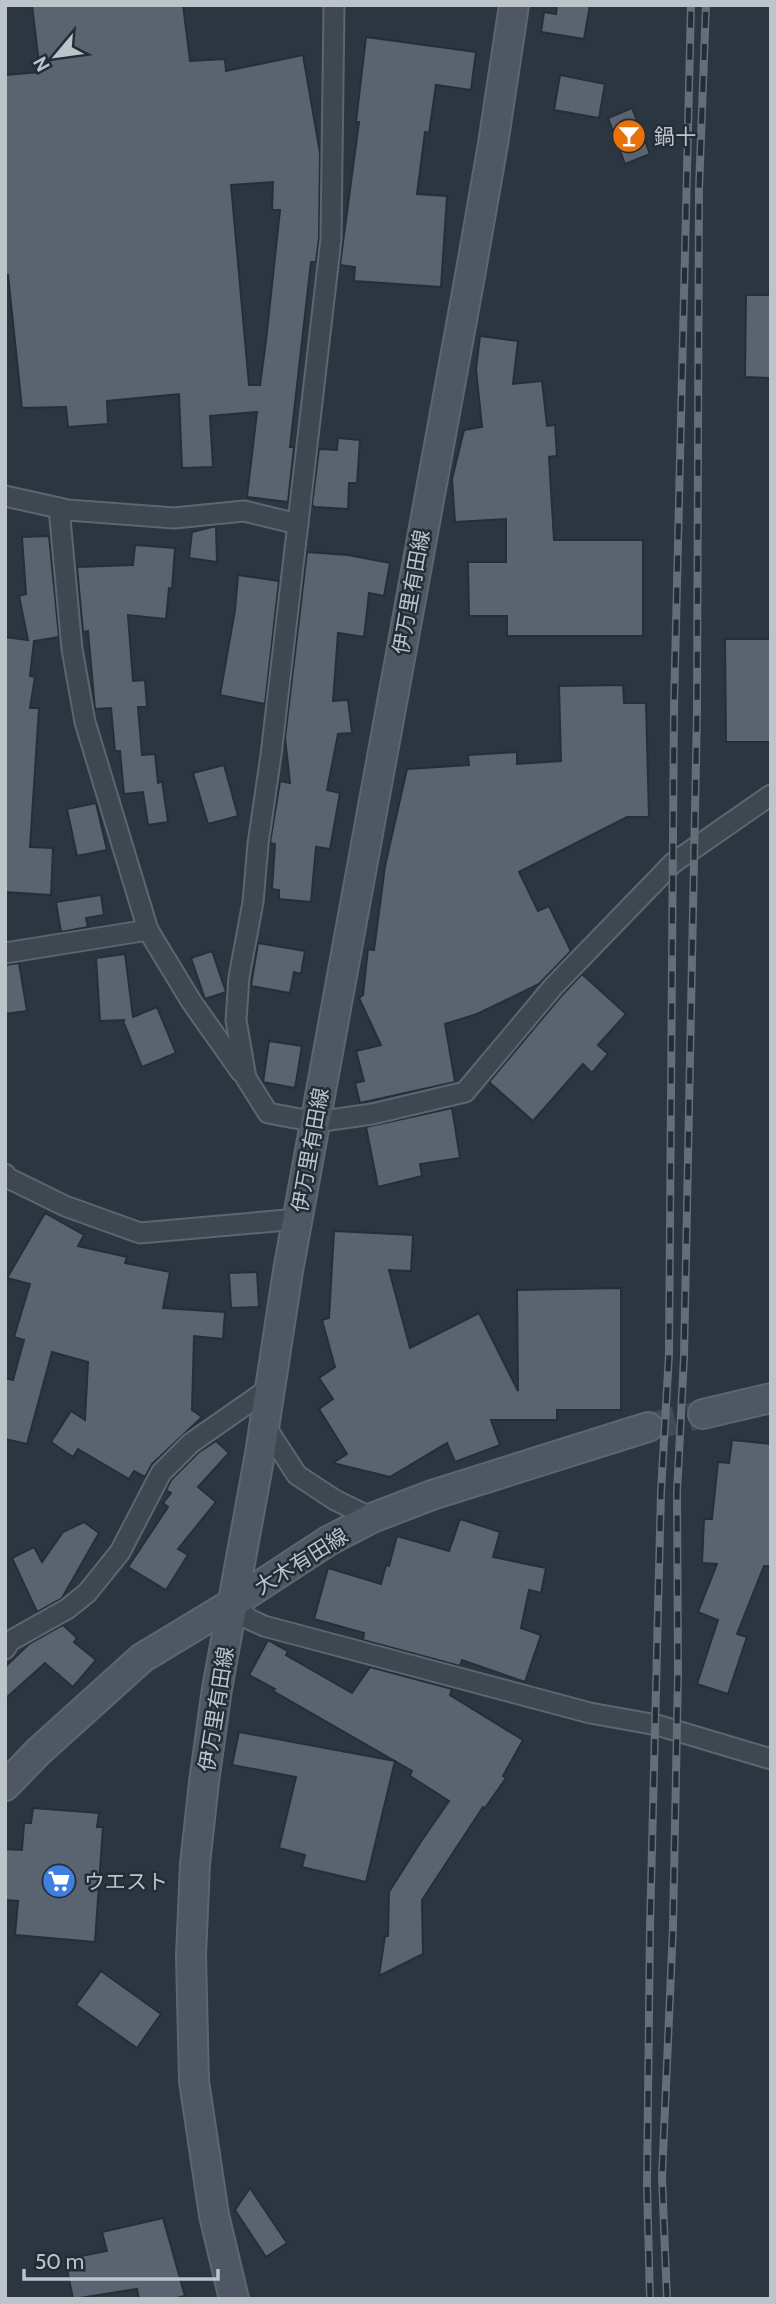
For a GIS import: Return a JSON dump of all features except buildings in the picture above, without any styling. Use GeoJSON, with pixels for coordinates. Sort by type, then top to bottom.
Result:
{"type":"FeatureCollection","features":[{"type":"Feature","properties":{"kind":"main road","name":"伊万里有田線"},"geometry":{"type":"LineString","coordinates":[[234,2299],[214,2215],[194,2081],[191,1956],[195,1864],[204,1782],[217,1689],[265,1426],[298,1219],[494,144],[514,5]]}},
{"type":"Feature","properties":{"kind":"main road"},"geometry":{"type":"LineString","coordinates":[[702,1413],[771,1398]]}},
{"type":"Feature","properties":{"kind":"main road","name":"大木有田線"},"geometry":{"type":"LineString","coordinates":[[5,1786],[142,1658],[233,1604],[319,1546],[372,1518],[432,1495],[648,1427]]}},
{"type":"Feature","properties":{"kind":"street"},"geometry":{"type":"LineString","coordinates":[[246,1078],[236,1020],[239,977],[253,902],[331,239],[334,5]]}},
{"type":"Feature","properties":{"kind":"street"},"geometry":{"type":"LineString","coordinates":[[5,496],[59,508],[174,518],[244,511],[298,524]]}},
{"type":"Feature","properties":{"kind":"street"},"geometry":{"type":"LineString","coordinates":[[59,508],[72,649],[85,722],[148,930],[191,1001],[268,1112],[316,1122],[372,1114],[465,1092],[553,987],[673,863],[771,795]]}},
{"type":"Feature","properties":{"kind":"street"},"geometry":{"type":"LineString","coordinates":[[5,953],[148,930]]}},
{"type":"Feature","properties":{"kind":"street"},"geometry":{"type":"LineString","coordinates":[[5,1174],[6,1177],[65,1206],[140,1233],[298,1219]]}},
{"type":"Feature","properties":{"kind":"street"},"geometry":{"type":"LineString","coordinates":[[5,1649],[10,1642],[67,1609],[87,1593],[120,1552],[161,1473],[191,1443],[271,1387]]}},
{"type":"Feature","properties":{"kind":"street"},"geometry":{"type":"LineString","coordinates":[[265,1426],[297,1475],[335,1500],[372,1518]]}},
{"type":"Feature","properties":{"kind":"street"},"geometry":{"type":"LineString","coordinates":[[233,1604],[249,1619],[264,1626],[590,1713],[657,1725],[771,1759]]}},
{"type":"Feature","properties":{"kind":"tunnel"},"geometry":{"type":"LineString","coordinates":[[648,1427],[703,1414]]}},
{"type":"Feature","properties":{"kind":"railway"},"geometry":{"type":"LineString","coordinates":[[650,2299],[647,2185],[650,1927],[661,1492],[669,1354],[674,708],[691,5]]}},
{"type":"Feature","properties":{"kind":"railway"},"geometry":{"type":"LineString","coordinates":[[667,2299],[662,2177],[673,1927],[678,1674],[677,1492],[684,1357],[697,712],[699,189],[706,5]]}},
{"type":"Feature","properties":{"kind":"place","name":"鍋十"},"geometry":{"type":"Point","coordinates":[629,136]}},
{"type":"Feature","properties":{"kind":"place","name":"ウエスト"},"geometry":{"type":"Point","coordinates":[59,1881]}}]}
